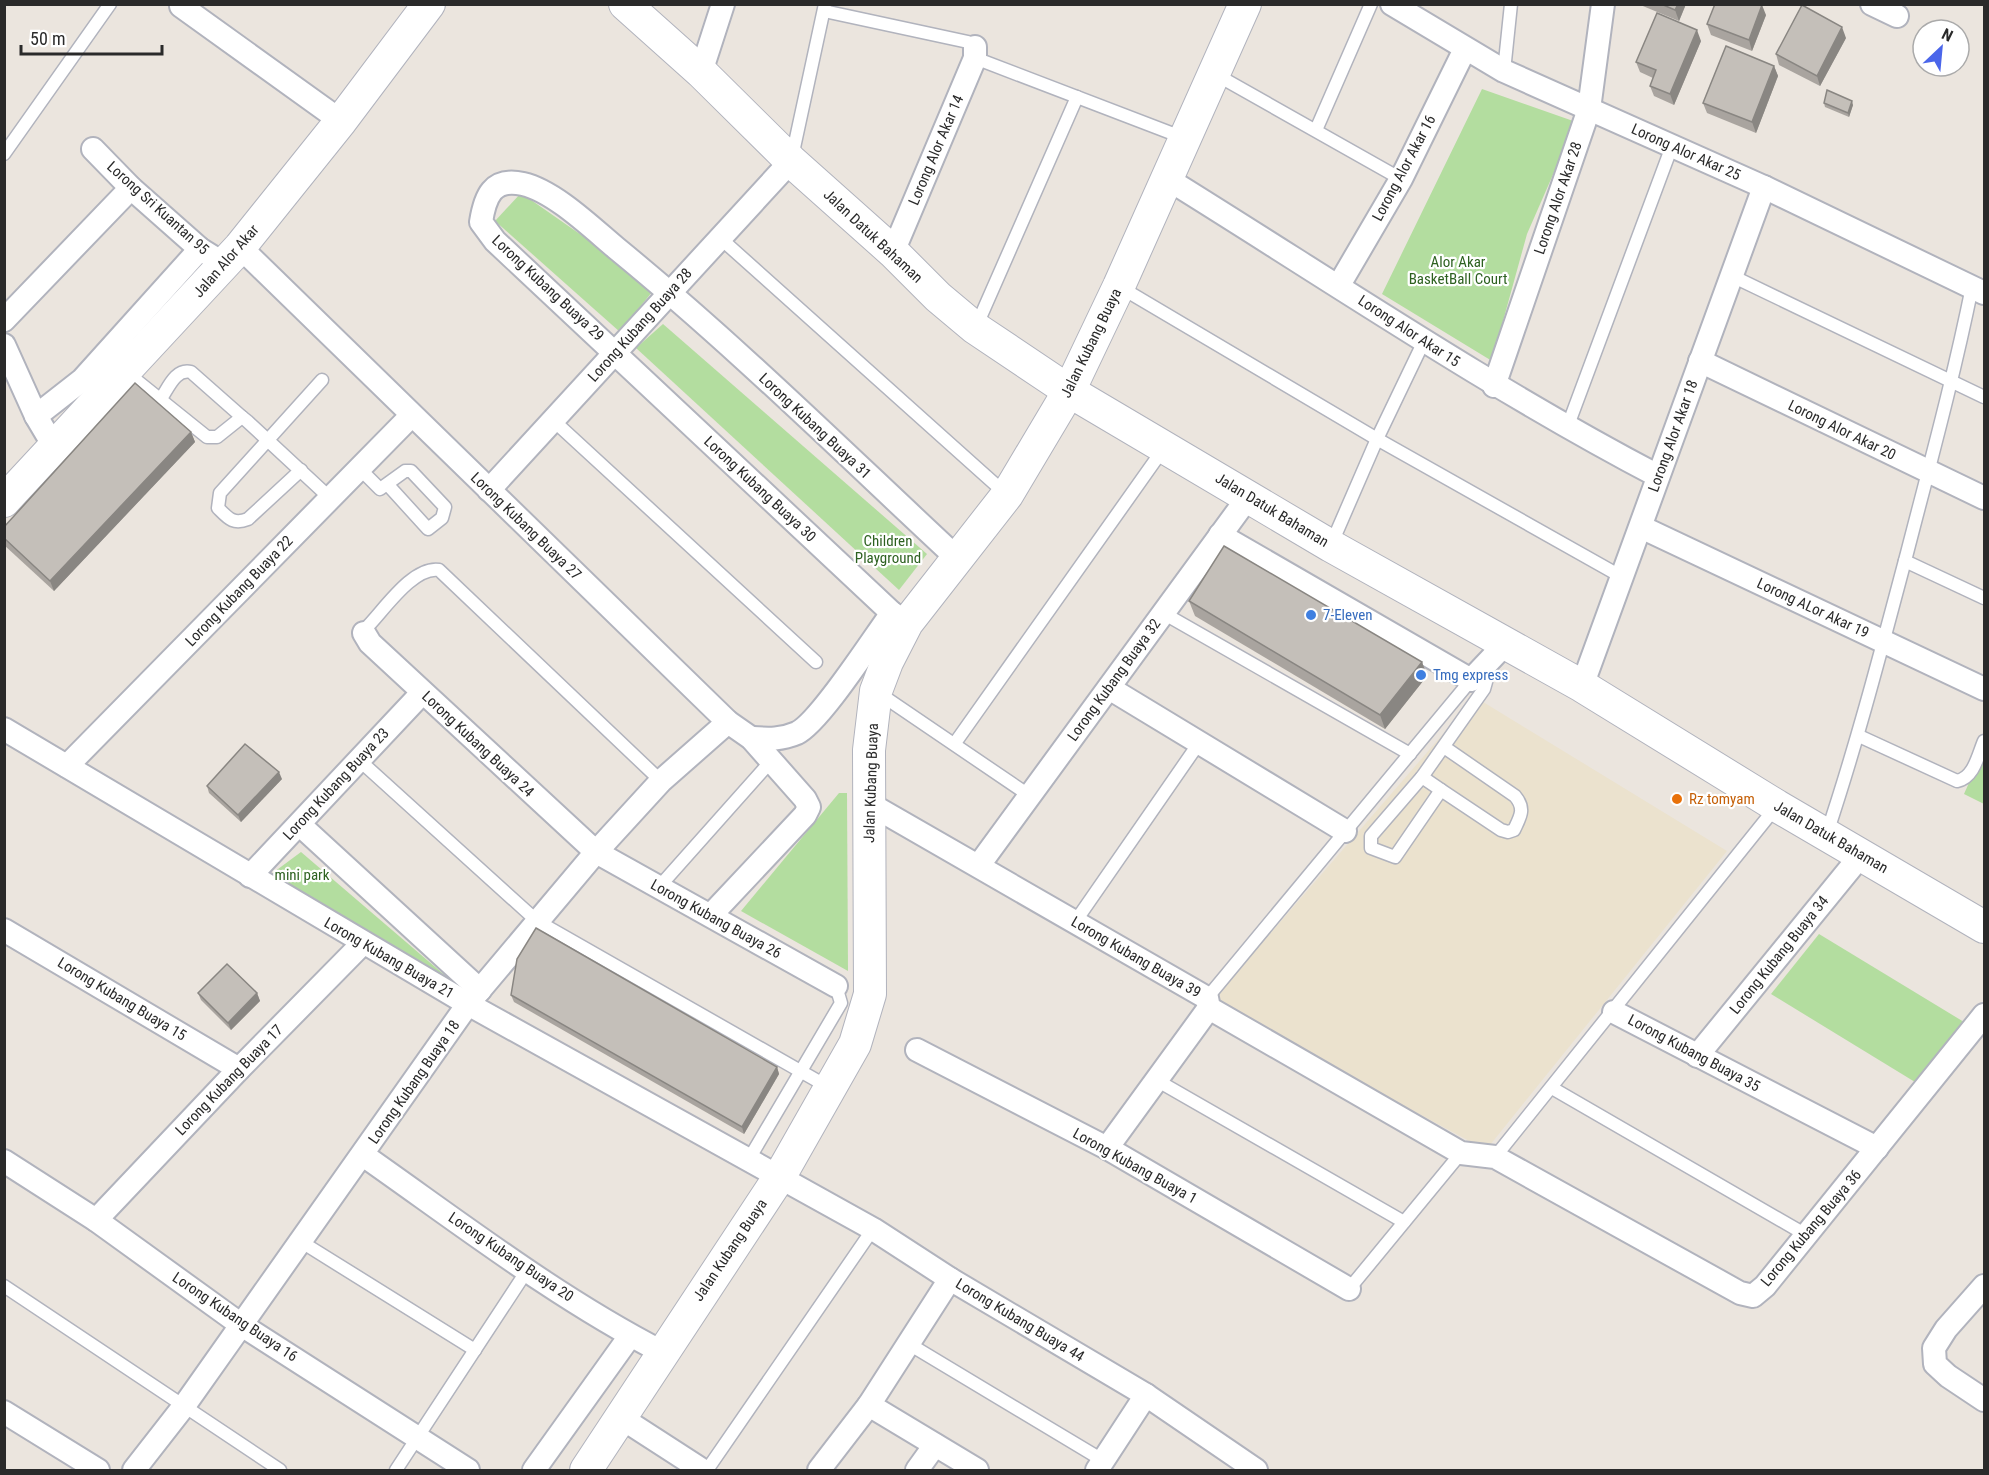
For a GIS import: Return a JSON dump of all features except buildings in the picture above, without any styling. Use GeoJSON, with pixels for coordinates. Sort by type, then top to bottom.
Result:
{"type":"FeatureCollection","features":[{"type":"Feature","properties":{"kind":"street","name":"Jalan Alor Akar"},"geometry":{"type":"LineString","coordinates":[[4,501],[55,448],[90,391],[126,372],[222,253],[341,121],[429,4]]}},
{"type":"Feature","properties":{"kind":"street","name":"Jalan Datuk Bahaman"},"geometry":{"type":"LineString","coordinates":[[625,4],[701,72],[791,161],[893,252],[938,297],[975,328],[1069,391],[1330,546],[1507,642],[1777,806],[1984,927]]}},
{"type":"Feature","properties":{"kind":"street"},"geometry":{"type":"LineString","coordinates":[[701,72],[723,4]]}},
{"type":"Feature","properties":{"kind":"street","name":"Jalan Kubang Buaya"},"geometry":{"type":"LineString","coordinates":[[586,1470],[780,1176],[855,1044],[870,994],[869,750],[876,691],[899,618],[959,560],[1007,495],[1069,391],[1119,286],[1245,4]]}},
{"type":"Feature","properties":{"kind":"street","name":"Lorong Alor Akar 25"},"geometry":{"type":"LineString","coordinates":[[1392,4],[1418,12],[1465,49],[1504,70],[1764,187],[1978,290]]}},
{"type":"Feature","properties":{"kind":"street","name":"Lorong Alor Akar 28"},"geometry":{"type":"LineString","coordinates":[[1494,386],[1589,109],[1602,4]]}},
{"type":"Feature","properties":{"kind":"street"},"geometry":{"type":"LineString","coordinates":[[1872,4],[1897,16]]}},
{"type":"Feature","properties":{"kind":"street"},"geometry":{"type":"LineString","coordinates":[[181,6],[341,121]]}},
{"type":"Feature","properties":{"kind":"street","name":"Lorong Alor Akar 16"},"geometry":{"type":"LineString","coordinates":[[1339,285],[1401,179],[1465,49]]}},
{"type":"Feature","properties":{"kind":"street","name":"Lorong Alor Akar 14"},"geometry":{"type":"LineString","coordinates":[[893,252],[975,52]]}},
{"type":"Feature","properties":{"kind":"street","name":"Lorong Sri Kuantan 95"},"geometry":{"type":"LineString","coordinates":[[93,149],[131,188],[222,253]]}},
{"type":"Feature","properties":{"kind":"street","name":"Lorong Kubang Buaya 28"},"geometry":{"type":"LineString","coordinates":[[489,490],[791,161]]}},
{"type":"Feature","properties":{"kind":"street","name":"Lorong Alor Akar 15"},"geometry":{"type":"LineString","coordinates":[[1166,178],[1339,285],[1494,386],[1658,476]]}},
{"type":"Feature","properties":{"kind":"street","name":"Lorong Kubang Buaya 29"},"geometry":{"type":"LineString","coordinates":[[616,352],[495,241],[482,222],[485,198],[494,188],[506,183],[523,184],[538,189],[573,213],[670,293]]}},
{"type":"Feature","properties":{"kind":"street","name":"Lorong Alor Akar 18"},"geometry":{"type":"LineString","coordinates":[[1582,686],[1764,187]]}},
{"type":"Feature","properties":{"kind":"street"},"geometry":{"type":"LineString","coordinates":[[4,320],[131,188]]}},
{"type":"Feature","properties":{"kind":"street"},"geometry":{"type":"LineString","coordinates":[[36,416],[90,391],[222,253]]}},
{"type":"Feature","properties":{"kind":"street","name":"Lorong Kubang Buaya 27"},"geometry":{"type":"LineString","coordinates":[[222,253],[411,416],[728,722],[751,738],[772,760],[809,807],[805,815],[711,915]]}},
{"type":"Feature","properties":{"kind":"street","name":"Lorong Kubang Buaya 31"},"geometry":{"type":"LineString","coordinates":[[670,293],[959,560]]}},
{"type":"Feature","properties":{"kind":"street"},"geometry":{"type":"LineString","coordinates":[[4,345],[36,416],[55,448]]}},
{"type":"Feature","properties":{"kind":"street","name":"Lorong Kubang Buaya 30"},"geometry":{"type":"LineString","coordinates":[[616,352],[899,618]]}},
{"type":"Feature","properties":{"kind":"street","name":"Lorong Alor Akar 20"},"geometry":{"type":"LineString","coordinates":[[1700,361],[1984,498]]}},
{"type":"Feature","properties":{"kind":"street","name":"Lorong Kubang Buaya 22"},"geometry":{"type":"LineString","coordinates":[[67,766],[411,416]]}},
{"type":"Feature","properties":{"kind":"street","name":"Lorong Kubang Buaya 32"},"geometry":{"type":"LineString","coordinates":[[979,865],[1249,496]]}},
{"type":"Feature","properties":{"kind":"street","name":"Lorong ALor Akar 19"},"geometry":{"type":"LineString","coordinates":[[1641,527],[1984,689]]}},
{"type":"Feature","properties":{"kind":"street"},"geometry":{"type":"LineString","coordinates":[[1220,536],[1476,675],[1507,642]]}},
{"type":"Feature","properties":{"kind":"street"},"geometry":{"type":"LineString","coordinates":[[751,738],[777,740],[799,732],[899,618]]}},
{"type":"Feature","properties":{"kind":"street","name":"Lorong Kubang Buaya 24"},"geometry":{"type":"LineString","coordinates":[[364,633],[370,643],[422,693],[596,852]]}},
{"type":"Feature","properties":{"kind":"street"},"geometry":{"type":"LineString","coordinates":[[1108,688],[1345,831]]}},
{"type":"Feature","properties":{"kind":"street","name":"Lorong Kubang Buaya 23"},"geometry":{"type":"LineString","coordinates":[[250,876],[422,693]]}},
{"type":"Feature","properties":{"kind":"street","name":"Lorong Kubang Buaya 18"},"geometry":{"type":"LineString","coordinates":[[134,1470],[184,1406],[474,997],[596,852],[661,781],[728,722]]}},
{"type":"Feature","properties":{"kind":"street","name":"Lorong Kubang Buaya 21"},"geometry":{"type":"LineString","coordinates":[[4,729],[363,943],[474,997],[780,1176]]}},
{"type":"Feature","properties":{"kind":"street","name":"Lorong Kubang Buaya 39"},"geometry":{"type":"LineString","coordinates":[[868,803],[979,865],[1461,1154],[1495,1157]]}},
{"type":"Feature","properties":{"kind":"street"},"geometry":{"type":"LineString","coordinates":[[300,825],[474,997]]}},
{"type":"Feature","properties":{"kind":"street","name":"Lorong Kubang Buaya 26"},"geometry":{"type":"LineString","coordinates":[[596,852],[836,986]]}},
{"type":"Feature","properties":{"kind":"street","name":"Lorong Kubang Buaya 34"},"geometry":{"type":"LineString","coordinates":[[1697,1056],[1862,854]]}},
{"type":"Feature","properties":{"kind":"street","name":"Lorong Kubang Buaya 15"},"geometry":{"type":"LineString","coordinates":[[4,930],[239,1069]]}},
{"type":"Feature","properties":{"kind":"street","name":"Lorong Kubang Buaya 17"},"geometry":{"type":"LineString","coordinates":[[96,1220],[239,1069],[363,943]]}},
{"type":"Feature","properties":{"kind":"street"},"geometry":{"type":"LineString","coordinates":[[1107,1148],[1158,1081],[1208,1003]]}},
{"type":"Feature","properties":{"kind":"street","name":"Lorong Kubang Buaya 35"},"geometry":{"type":"LineString","coordinates":[[1614,1012],[1877,1148]]}},
{"type":"Feature","properties":{"kind":"street","name":"Lorong Kubang Buaya 36"},"geometry":{"type":"LineString","coordinates":[[1495,1157],[1740,1293],[1753,1296],[1765,1286],[1808,1236],[1984,1015]]}},
{"type":"Feature","properties":{"kind":"street","name":"Lorong Kubang Buaya 1"},"geometry":{"type":"LineString","coordinates":[[918,1050],[1107,1148],[1349,1289]]}},
{"type":"Feature","properties":{"kind":"street","name":"Lorong Kubang Buaya 20"},"geometry":{"type":"LineString","coordinates":[[363,1155],[528,1269],[630,1336],[662,1352]]}},
{"type":"Feature","properties":{"kind":"street","name":"Lorong Kubang Buaya 16"},"geometry":{"type":"LineString","coordinates":[[4,1161],[96,1220],[240,1324],[468,1470]]}},
{"type":"Feature","properties":{"kind":"street","name":"Lorong Kubang Buaya 44"},"geometry":{"type":"LineString","coordinates":[[780,1176],[873,1229],[950,1279],[1146,1395],[1256,1470]]}},
{"type":"Feature","properties":{"kind":"street"},"geometry":{"type":"LineString","coordinates":[[819,1470],[868,1405],[950,1279]]}},
{"type":"Feature","properties":{"kind":"street"},"geometry":{"type":"LineString","coordinates":[[1984,1286],[1946,1329],[1934,1348],[1935,1364],[1948,1376],[1984,1400]]}},
{"type":"Feature","properties":{"kind":"street"},"geometry":{"type":"LineString","coordinates":[[534,1470],[630,1336]]}},
{"type":"Feature","properties":{"kind":"street"},"geometry":{"type":"LineString","coordinates":[[1100,1466],[1146,1395]]}},
{"type":"Feature","properties":{"kind":"street"},"geometry":{"type":"LineString","coordinates":[[868,1405],[977,1470]]}},
{"type":"Feature","properties":{"kind":"street"},"geometry":{"type":"LineString","coordinates":[[4,1412],[98,1470]]}},
{"type":"Feature","properties":{"kind":"street"},"geometry":{"type":"LineString","coordinates":[[620,1417],[702,1470]]}},
{"type":"Feature","properties":{"kind":"street"},"geometry":{"type":"LineString","coordinates":[[917,1470],[935,1445]]}},
{"type":"Feature","properties":{"kind":"lane"},"geometry":{"type":"LineString","coordinates":[[1316,130],[1371,4]]}},
{"type":"Feature","properties":{"kind":"lane"},"geometry":{"type":"LineString","coordinates":[[1504,70],[1511,4]]}},
{"type":"Feature","properties":{"kind":"lane"},"geometry":{"type":"LineString","coordinates":[[4,154],[104,6]]}},
{"type":"Feature","properties":{"kind":"lane"},"geometry":{"type":"LineString","coordinates":[[791,161],[824,8],[968,42],[975,52],[1077,97],[1184,138]]}},
{"type":"Feature","properties":{"kind":"lane"},"geometry":{"type":"LineString","coordinates":[[1214,74],[1401,179]]}},
{"type":"Feature","properties":{"kind":"lane"},"geometry":{"type":"LineString","coordinates":[[975,328],[1077,97]]}},
{"type":"Feature","properties":{"kind":"lane"},"geometry":{"type":"LineString","coordinates":[[1567,428],[1672,146]]}},
{"type":"Feature","properties":{"kind":"lane"},"geometry":{"type":"LineString","coordinates":[[719,237],[1007,495]]}},
{"type":"Feature","properties":{"kind":"lane"},"geometry":{"type":"LineString","coordinates":[[1732,276],[1984,397]]}},
{"type":"Feature","properties":{"kind":"lane"},"geometry":{"type":"LineString","coordinates":[[1119,286],[1377,439],[1622,577]]}},
{"type":"Feature","properties":{"kind":"lane"},"geometry":{"type":"LineString","coordinates":[[1826,835],[1859,736],[1978,290]]}},
{"type":"Feature","properties":{"kind":"lane"},"geometry":{"type":"LineString","coordinates":[[1330,546],[1377,439],[1424,341]]}},
{"type":"Feature","properties":{"kind":"lane"},"geometry":{"type":"LineString","coordinates":[[160,400],[178,373],[185,370],[191,372],[268,439],[330,498]]}},
{"type":"Feature","properties":{"kind":"lane"},"geometry":{"type":"LineString","coordinates":[[126,372],[207,437],[217,437],[242,417]]}},
{"type":"Feature","properties":{"kind":"lane"},"geometry":{"type":"LineString","coordinates":[[301,471],[248,519],[239,523],[232,521],[218,508],[217,500],[322,380]]}},
{"type":"Feature","properties":{"kind":"lane"},"geometry":{"type":"LineString","coordinates":[[554,421],[816,662]]}},
{"type":"Feature","properties":{"kind":"lane"},"geometry":{"type":"LineString","coordinates":[[955,743],[1165,446]]}},
{"type":"Feature","properties":{"kind":"lane"},"geometry":{"type":"LineString","coordinates":[[359,468],[377,487],[382,489],[405,471],[411,471],[445,507],[442,518],[428,529],[388,485]]}},
{"type":"Feature","properties":{"kind":"lane"},"geometry":{"type":"LineString","coordinates":[[1905,561],[1984,598]]}},
{"type":"Feature","properties":{"kind":"lane"},"geometry":{"type":"LineString","coordinates":[[364,633],[415,576],[430,569],[439,570],[661,781]]}},
{"type":"Feature","properties":{"kind":"lane"},"geometry":{"type":"LineString","coordinates":[[1163,613],[1410,754]]}},
{"type":"Feature","properties":{"kind":"lane"},"geometry":{"type":"LineString","coordinates":[[1208,1003],[1345,831],[1476,675],[1485,682],[1484,689],[1422,777],[1371,836],[1371,848],[1395,857],[1441,790]]}},
{"type":"Feature","properties":{"kind":"lane"},"geometry":{"type":"LineString","coordinates":[[876,691],[1030,796]]}},
{"type":"Feature","properties":{"kind":"lane"},"geometry":{"type":"LineString","coordinates":[[1859,736],[1957,781],[1967,777],[1971,772],[1984,741]]}},
{"type":"Feature","properties":{"kind":"lane"},"geometry":{"type":"LineString","coordinates":[[1075,922],[1199,743]]}},
{"type":"Feature","properties":{"kind":"lane"},"geometry":{"type":"LineString","coordinates":[[1422,777],[1508,832],[1514,830],[1522,812],[1521,803],[1515,796],[1444,747]]}},
{"type":"Feature","properties":{"kind":"lane"},"geometry":{"type":"LineString","coordinates":[[358,759],[537,921],[831,1089]]}},
{"type":"Feature","properties":{"kind":"lane"},"geometry":{"type":"LineString","coordinates":[[659,887],[772,760]]}},
{"type":"Feature","properties":{"kind":"lane"},"geometry":{"type":"LineString","coordinates":[[1614,1012],[1777,806]]}},
{"type":"Feature","properties":{"kind":"lane"},"geometry":{"type":"LineString","coordinates":[[749,1159],[841,1004],[836,986]]}},
{"type":"Feature","properties":{"kind":"lane","name":"Lorong Kubang Buaya 35"},"geometry":{"type":"LineString","coordinates":[[1495,1157],[1614,1012]]}},
{"type":"Feature","properties":{"kind":"lane"},"geometry":{"type":"LineString","coordinates":[[1158,1081],[1404,1222]]}},
{"type":"Feature","properties":{"kind":"lane"},"geometry":{"type":"LineString","coordinates":[[1552,1088],[1808,1236]]}},
{"type":"Feature","properties":{"kind":"lane"},"geometry":{"type":"LineString","coordinates":[[1349,1289],[1461,1154]]}},
{"type":"Feature","properties":{"kind":"lane"},"geometry":{"type":"LineString","coordinates":[[708,1470],[873,1229]]}},
{"type":"Feature","properties":{"kind":"lane"},"geometry":{"type":"LineString","coordinates":[[300,1241],[475,1350]]}},
{"type":"Feature","properties":{"kind":"lane"},"geometry":{"type":"LineString","coordinates":[[396,1470],[528,1269]]}},
{"type":"Feature","properties":{"kind":"lane"},"geometry":{"type":"LineString","coordinates":[[4,1286],[280,1470]]}},
{"type":"Feature","properties":{"kind":"lane"},"geometry":{"type":"LineString","coordinates":[[909,1344],[1100,1466]]}},
{"type":"Feature","properties":{"kind":"shaded area"},"geometry":{"type":"Polygon","coordinates":[[[1475,697],[1727,851],[1486,1150],[1211,1002],[1475,697]]]}},
{"type":"Feature","properties":{"kind":"green space","name":"Alor Akar BasketBall Court"},"geometry":{"type":"Polygon","coordinates":[[[1482,89],[1576,122],[1527,234],[1492,361],[1382,294],[1482,89]]]}},
{"type":"Feature","properties":{"kind":"green space"},"geometry":{"type":"Polygon","coordinates":[[[521,193],[656,287],[620,332],[495,221],[521,193]]]}},
{"type":"Feature","properties":{"kind":"green space","name":"Children Playground"},"geometry":{"type":"Polygon","coordinates":[[[663,324],[927,554],[899,590],[636,348],[663,324]]]}},
{"type":"Feature","properties":{"kind":"green space"},"geometry":{"type":"Polygon","coordinates":[[[1984,749],[1984,804],[1964,794],[1984,749]]]}},
{"type":"Feature","properties":{"kind":"green space"},"geometry":{"type":"Polygon","coordinates":[[[839,793],[847,793],[848,971],[741,911],[839,793]]]}},
{"type":"Feature","properties":{"kind":"green space","name":"mini park"},"geometry":{"type":"Polygon","coordinates":[[[301,852],[455,984],[270,875],[301,852]]]}},
{"type":"Feature","properties":{"kind":"green space"},"geometry":{"type":"Polygon","coordinates":[[[1819,934],[1964,1022],[1915,1082],[1771,994],[1819,934]]]}},
{"type":"Feature","properties":{"kind":"place","name":"7-Eleven"},"geometry":{"type":"Point","coordinates":[1311,615]}},
{"type":"Feature","properties":{"kind":"place","name":"Tmg express"},"geometry":{"type":"Point","coordinates":[1421,675]}},
{"type":"Feature","properties":{"kind":"place","name":"Rz tomyam"},"geometry":{"type":"Point","coordinates":[1677,799]}}]}
